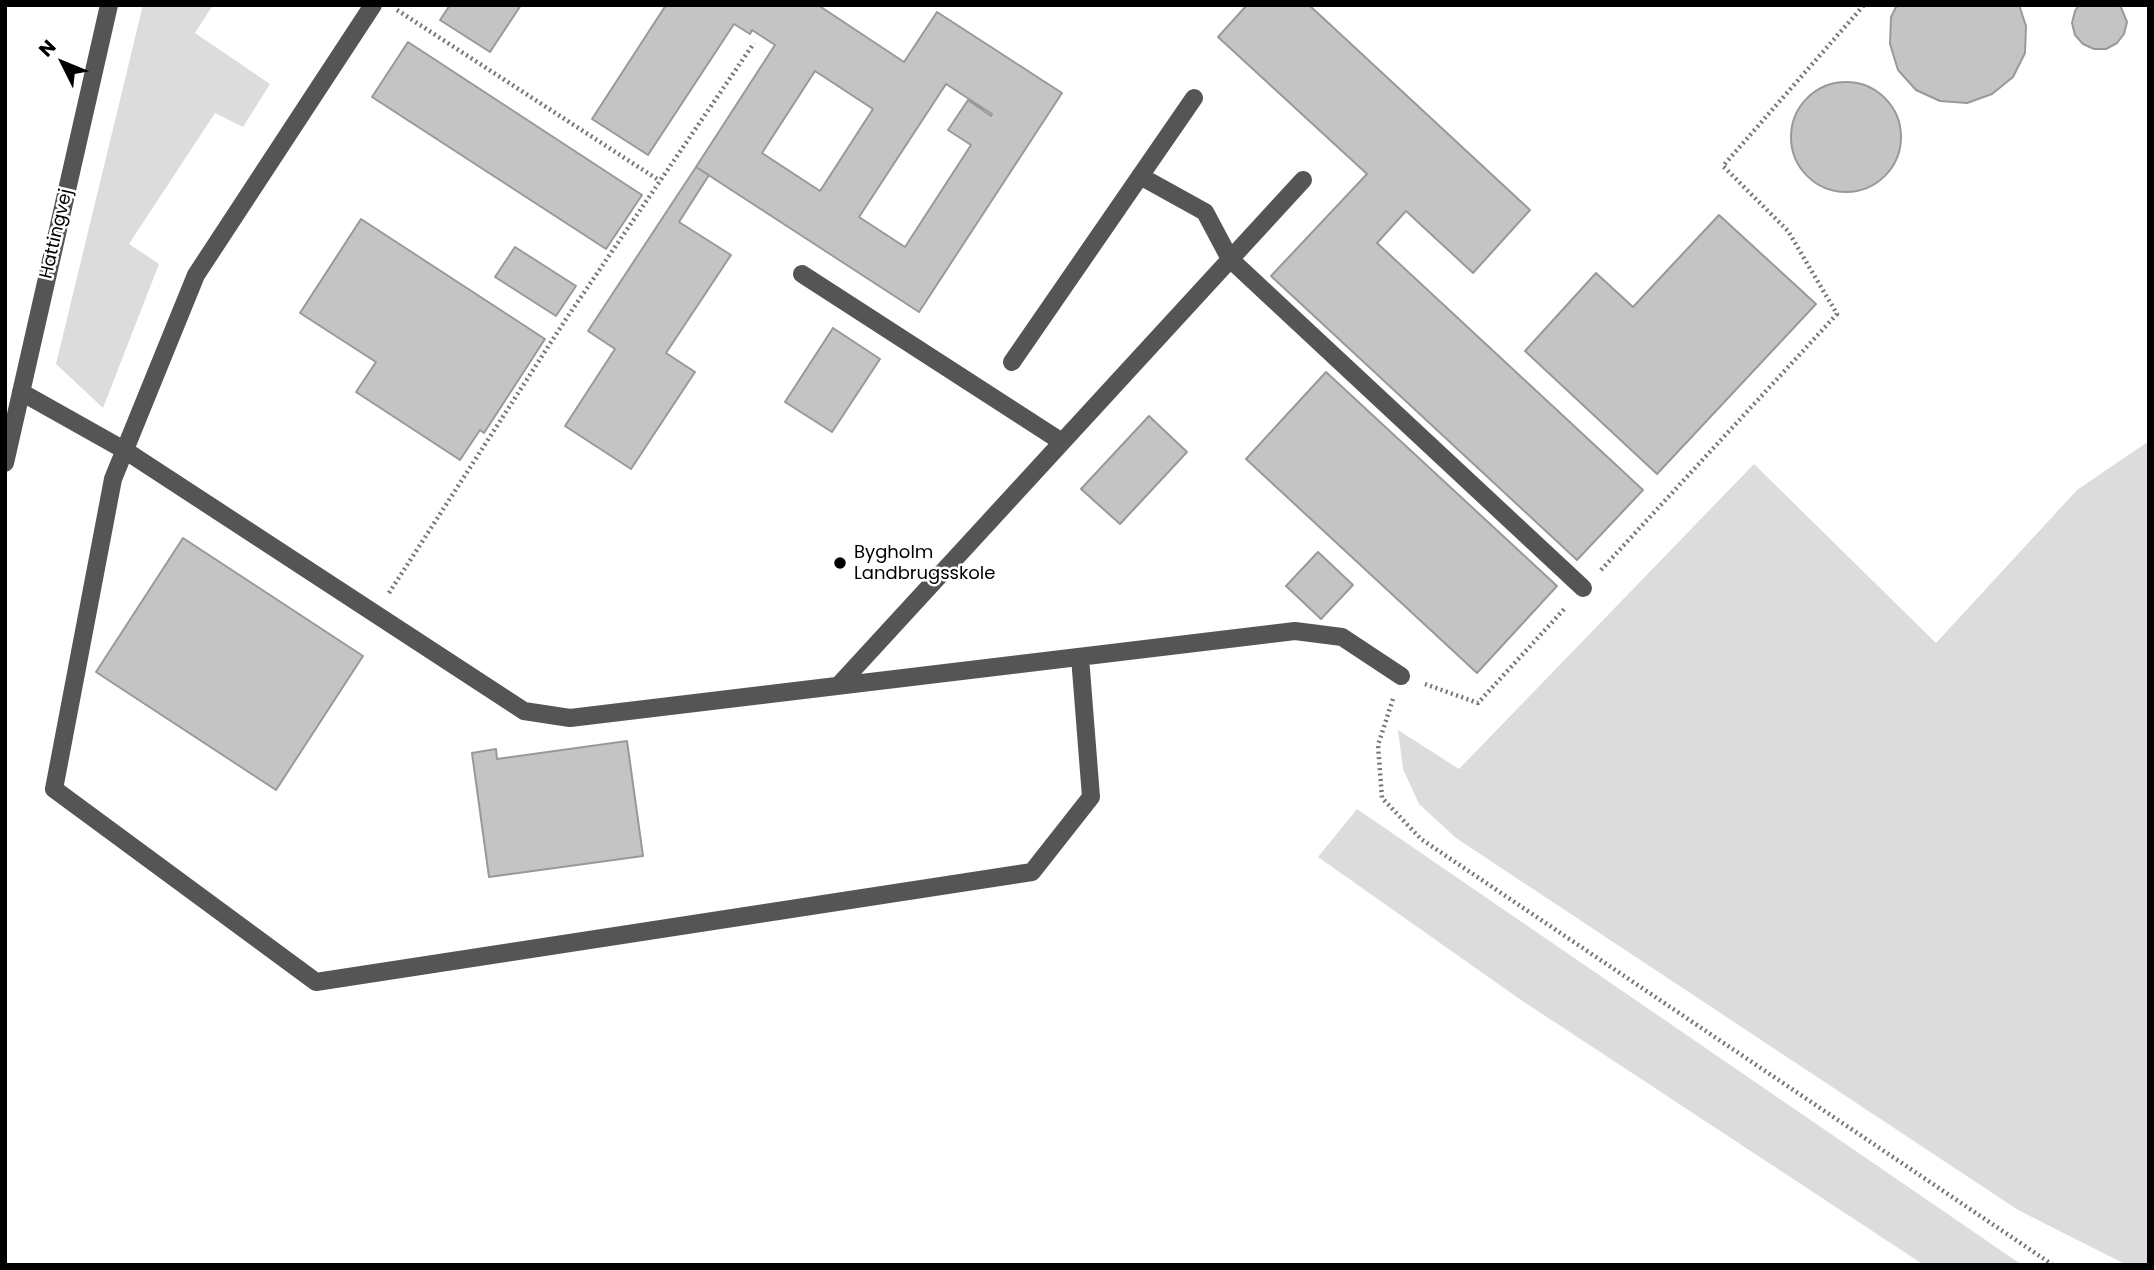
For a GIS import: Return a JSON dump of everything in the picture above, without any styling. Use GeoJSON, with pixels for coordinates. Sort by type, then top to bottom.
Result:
{"type":"FeatureCollection","features":[{"type":"Feature","properties":{"kind":"street","name":"Hattingvej"},"geometry":{"type":"LineString","coordinates":[[5,463],[109,5]]}},
{"type":"Feature","properties":{"kind":"street"},"geometry":{"type":"LineString","coordinates":[[373,5],[196,275],[113,479],[54,789],[316,982],[1032,872],[1091,797],[1080,657]]}},
{"type":"Feature","properties":{"kind":"street"},"geometry":{"type":"LineString","coordinates":[[1012,362],[1194,98]]}},
{"type":"Feature","properties":{"kind":"street"},"geometry":{"type":"LineString","coordinates":[[1140,176],[1205,212],[1230,259],[1583,588]]}},
{"type":"Feature","properties":{"kind":"street"},"geometry":{"type":"LineString","coordinates":[[838,686],[1303,180]]}},
{"type":"Feature","properties":{"kind":"street"},"geometry":{"type":"LineString","coordinates":[[802,274],[1062,442]]}},
{"type":"Feature","properties":{"kind":"street"},"geometry":{"type":"LineString","coordinates":[[21,392],[126,451],[524,711],[570,718],[1296,631],[1342,637],[1401,676]]}},
{"type":"Feature","properties":{"kind":"path"},"geometry":{"type":"LineString","coordinates":[[390,5],[660,181]]}},
{"type":"Feature","properties":{"kind":"path"},"geometry":{"type":"LineString","coordinates":[[1864,5],[1723,166],[1788,231],[1837,314],[1478,703],[1401,676],[1378,745],[1382,798],[1421,839],[2053,1265]]}},
{"type":"Feature","properties":{"kind":"path"},"geometry":{"type":"LineString","coordinates":[[375,614],[566,319],[754,43]]}},
{"type":"Feature","properties":{"kind":"shaded area"},"geometry":{"type":"Polygon","coordinates":[[[143,5],[213,5],[195,33],[270,84],[243,127],[215,113],[129,244],[159,264],[103,408],[56,364],[143,5]]]}},
{"type":"Feature","properties":{"kind":"shaded area"},"geometry":{"type":"Polygon","coordinates":[[[2149,441],[2149,1265],[2127,1265],[2018,1210],[1456,838],[1419,804],[1403,769],[1398,730],[1459,769],[1754,464],[1936,643],[2077,490],[2149,441]]]}},
{"type":"Feature","properties":{"kind":"shaded area"},"geometry":{"type":"Polygon","coordinates":[[[1357,809],[2022,1265],[1924,1265],[1521,1000],[1318,857],[1357,809]]]}},
{"type":"Feature","properties":{"kind":"building"},"geometry":{"type":"Polygon","coordinates":[[[450,5],[521,5],[490,52],[440,20],[450,5]]]}},
{"type":"Feature","properties":{"kind":"building"},"geometry":{"type":"Polygon","coordinates":[[[666,5],[818,5],[904,62],[937,12],[1062,93],[919,312],[696,167],[775,45],[752,30],[750,34],[734,24],[648,155],[592,119],[666,5]],[[815,71],[762,153],[820,191],[873,109],[815,71]],[[946,84],[859,217],[905,247],[971,145],[948,130],[968,100],[991,116],[992,114],[946,84]]]}},
{"type":"Feature","properties":{"kind":"building"},"geometry":{"type":"Polygon","coordinates":[[[1247,5],[1309,5],[1530,210],[1473,273],[1406,211],[1377,243],[1643,490],[1577,560],[1271,276],[1367,174],[1218,37],[1247,5]]]}},
{"type":"Feature","properties":{"kind":"building"},"geometry":{"type":"Polygon","coordinates":[[[1897,5],[2019,5],[2026,26],[2025,53],[2013,77],[1992,94],[1967,103],[1940,101],[1916,90],[1898,70],[1890,44],[1891,17],[1897,5]]]}},
{"type":"Feature","properties":{"kind":"building"},"geometry":{"type":"Polygon","coordinates":[[[2079,5],[2120,5],[2127,22],[2124,34],[2117,43],[2106,49],[2094,49],[2083,44],[2075,35],[2072,23],[2079,5]]]}},
{"type":"Feature","properties":{"kind":"building"},"geometry":{"type":"Polygon","coordinates":[[[408,42],[642,195],[606,249],[372,97],[408,42]]]}},
{"type":"Feature","properties":{"kind":"building"},"geometry":{"type":"Polygon","coordinates":[[[1846,82],[1867,86],[1885,98],[1897,116],[1901,137],[1897,158],[1885,176],[1867,188],[1846,192],[1825,188],[1807,176],[1795,158],[1791,137],[1795,116],[1807,98],[1825,86],[1846,82]]]}},
{"type":"Feature","properties":{"kind":"building"},"geometry":{"type":"Polygon","coordinates":[[[696,167],[709,175],[679,222],[731,255],[666,353],[695,372],[631,469],[565,426],[615,349],[588,331],[696,167]]]}},
{"type":"Feature","properties":{"kind":"building"},"geometry":{"type":"Polygon","coordinates":[[[1719,215],[1816,304],[1657,474],[1525,351],[1596,273],[1633,307],[1719,215]]]}},
{"type":"Feature","properties":{"kind":"building"},"geometry":{"type":"Polygon","coordinates":[[[361,219],[545,339],[484,433],[480,430],[460,460],[356,392],[376,362],[300,313],[361,219]]]}},
{"type":"Feature","properties":{"kind":"building"},"geometry":{"type":"Polygon","coordinates":[[[515,247],[576,286],[556,316],[495,277],[515,247]]]}},
{"type":"Feature","properties":{"kind":"building"},"geometry":{"type":"Polygon","coordinates":[[[833,328],[880,359],[832,432],[785,402],[833,328]]]}},
{"type":"Feature","properties":{"kind":"building"},"geometry":{"type":"Polygon","coordinates":[[[1326,372],[1557,586],[1477,673],[1246,459],[1326,372]]]}},
{"type":"Feature","properties":{"kind":"building"},"geometry":{"type":"Polygon","coordinates":[[[1149,416],[1187,452],[1120,524],[1081,489],[1149,416]]]}},
{"type":"Feature","properties":{"kind":"building"},"geometry":{"type":"Polygon","coordinates":[[[183,538],[363,656],[276,790],[96,672],[183,538]]]}},
{"type":"Feature","properties":{"kind":"building"},"geometry":{"type":"Polygon","coordinates":[[[1318,552],[1353,585],[1321,619],[1286,586],[1318,552]]]}},
{"type":"Feature","properties":{"kind":"building"},"geometry":{"type":"Polygon","coordinates":[[[627,741],[643,856],[489,877],[472,753],[496,749],[497,759],[627,741]]]}},
{"type":"Feature","properties":{"kind":"place","name":"Bygholm Landbrugsskole"},"geometry":{"type":"Point","coordinates":[840,563]}}]}
